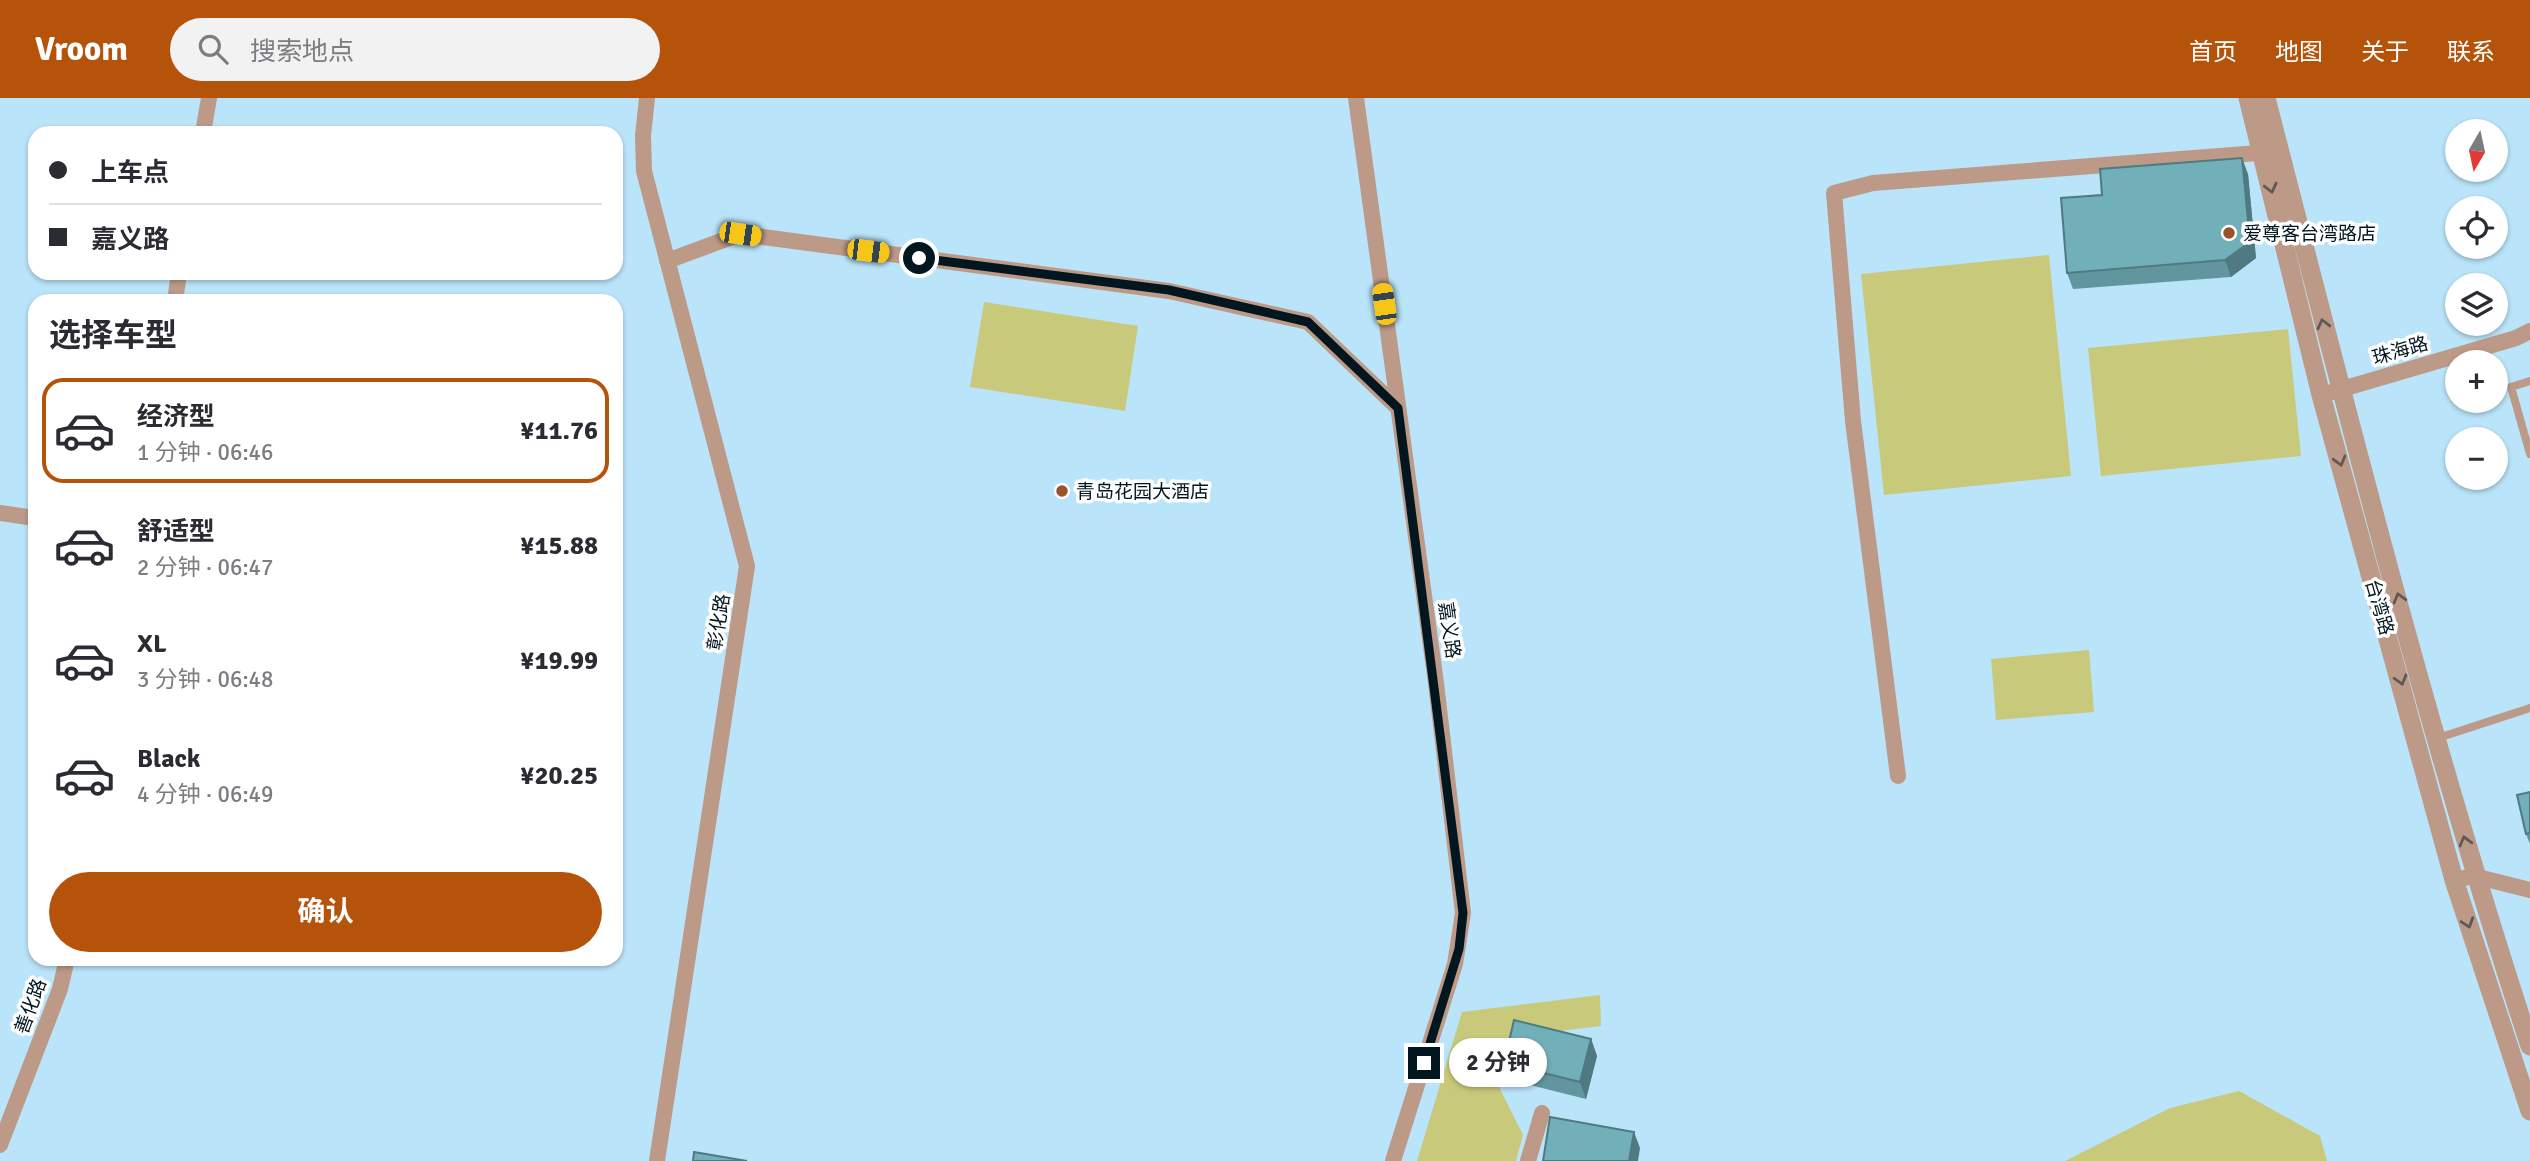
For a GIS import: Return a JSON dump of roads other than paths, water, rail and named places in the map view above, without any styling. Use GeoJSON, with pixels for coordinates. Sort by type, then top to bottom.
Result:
{"type":"FeatureCollection","features":[{"type":"Feature","properties":{"kind":"street"},"geometry":{"type":"LineString","coordinates":[[204,126],[209,98]]}},
{"type":"Feature","properties":{"kind":"street","name":"彰化路"},"geometry":{"type":"LineString","coordinates":[[648,98],[643,136],[644,171],[747,566],[657,1161]]}},
{"type":"Feature","properties":{"kind":"street","name":"嘉义路"},"geometry":{"type":"LineString","coordinates":[[1356,98],[1463,913],[1455,964],[1393,1161]]}},
{"type":"Feature","properties":{"kind":"street","name":"台湾路"},"geometry":{"type":"LineString","coordinates":[[2248,98],[2271,152]]}},
{"type":"Feature","properties":{"kind":"street","name":"台湾路"},"geometry":{"type":"LineString","coordinates":[[2266,98],[2271,152],[2454,880],[2530,1111]]}},
{"type":"Feature","properties":{"kind":"street"},"geometry":{"type":"LineString","coordinates":[[1898,776],[1853,421],[1834,193],[1873,183],[2271,152]]}},
{"type":"Feature","properties":{"kind":"street"},"geometry":{"type":"LineString","coordinates":[[667,261],[740,234],[1169,290],[1308,322],[1398,408]]}},
{"type":"Feature","properties":{"kind":"street","name":"珠海路"},"geometry":{"type":"LineString","coordinates":[[2331,393],[2516,338],[2530,331]]}},
{"type":"Feature","properties":{"kind":"street","name":"台湾路"},"geometry":{"type":"LineString","coordinates":[[2331,393],[2438,738],[2474,876],[2530,1046]]}},
{"type":"Feature","properties":{"kind":"street"},"geometry":{"type":"LineString","coordinates":[[0,513],[28,517]]}},
{"type":"Feature","properties":{"kind":"street"},"geometry":{"type":"LineString","coordinates":[[2454,880],[2474,876],[2530,890]]}},
{"type":"Feature","properties":{"kind":"street","name":"善化路"},"geometry":{"type":"LineString","coordinates":[[0,1145],[60,989],[65,966]]}},
{"type":"Feature","properties":{"kind":"street"},"geometry":{"type":"LineString","coordinates":[[1528,1161],[1542,1113]]}},
{"type":"Feature","properties":{"kind":"lane"},"geometry":{"type":"LineString","coordinates":[[2530,381],[2511,387],[2530,454]]}},
{"type":"Feature","properties":{"kind":"lane"},"geometry":{"type":"LineString","coordinates":[[2419,744],[2530,708]]}},
{"type":"Feature","properties":{"kind":"place","name":"爱尊客台湾路店"},"geometry":{"type":"Point","coordinates":[2229,233]}},
{"type":"Feature","properties":{"kind":"place","name":"青岛花园大酒店"},"geometry":{"type":"Point","coordinates":[1062,491]}}]}
